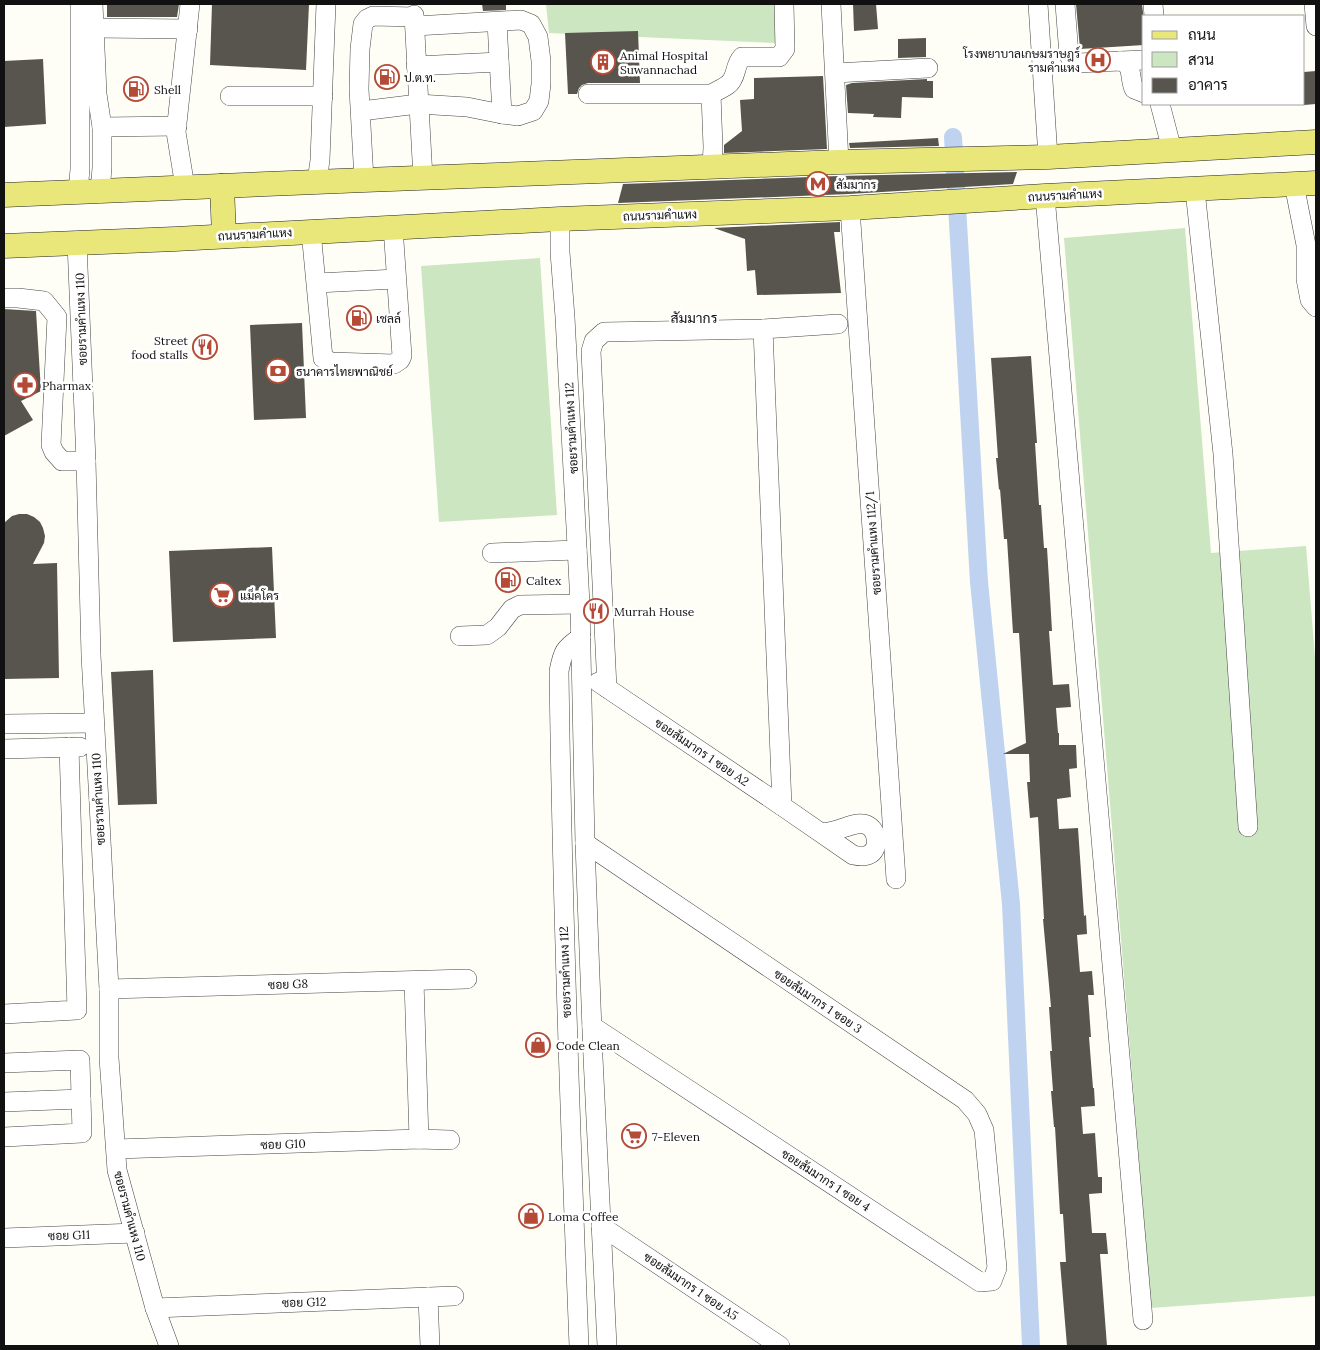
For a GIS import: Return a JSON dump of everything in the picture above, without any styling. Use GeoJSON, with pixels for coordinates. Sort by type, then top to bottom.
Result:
{"type":"FeatureCollection","features":[{"type":"Feature","properties":{"kind":"main road"},"geometry":{"type":"LineString","coordinates":[[4,195],[839,162],[1048,157],[1316,142]]}},
{"type":"Feature","properties":{"kind":"main road","name":"ถนนรามคำแหง"},"geometry":{"type":"LineString","coordinates":[[4,246],[560,219],[850,208],[1045,196],[1305,184]]}},
{"type":"Feature","properties":{"kind":"main road"},"geometry":{"type":"LineString","coordinates":[[222,186],[224,236]]}},
{"type":"Feature","properties":{"kind":"street"},"geometry":{"type":"LineString","coordinates":[[80,4],[80,169],[89,191]]}},
{"type":"Feature","properties":{"kind":"street"},"geometry":{"type":"LineString","coordinates":[[89,191],[102,168],[102,127],[97,94],[93,4]]}},
{"type":"Feature","properties":{"kind":"street"},"geometry":{"type":"LineString","coordinates":[[185,187],[176,132],[190,4]]}},
{"type":"Feature","properties":{"kind":"street"},"geometry":{"type":"LineString","coordinates":[[317,182],[320,160],[326,4]]}},
{"type":"Feature","properties":{"kind":"street"},"geometry":{"type":"LineString","coordinates":[[588,94],[711,94],[727,86],[733,79],[737,63],[742,56],[779,57],[785,49],[784,4]]}},
{"type":"Feature","properties":{"kind":"street"},"geometry":{"type":"LineString","coordinates":[[831,4],[836,73],[839,162]]}},
{"type":"Feature","properties":{"kind":"street"},"geometry":{"type":"LineString","coordinates":[[1038,4],[1048,157]]}},
{"type":"Feature","properties":{"kind":"street"},"geometry":{"type":"LineString","coordinates":[[1065,4],[1068,55],[1072,61],[1078,63],[1142,60]]}},
{"type":"Feature","properties":{"kind":"street"},"geometry":{"type":"LineString","coordinates":[[1314,4],[1316,26]]}},
{"type":"Feature","properties":{"kind":"street"},"geometry":{"type":"LineString","coordinates":[[414,15],[423,178]]}},
{"type":"Feature","properties":{"kind":"street"},"geometry":{"type":"LineString","coordinates":[[361,111],[418,104],[467,107],[518,116],[533,111],[539,101],[541,84],[538,37],[531,24],[521,20],[497,22],[414,15],[373,16],[367,19],[363,24],[360,49],[359,89],[364,180]]}},
{"type":"Feature","properties":{"kind":"street"},"geometry":{"type":"LineString","coordinates":[[497,22],[502,114]]}},
{"type":"Feature","properties":{"kind":"street"},"geometry":{"type":"LineString","coordinates":[[94,28],[188,29]]}},
{"type":"Feature","properties":{"kind":"street"},"geometry":{"type":"LineString","coordinates":[[1120,61],[1125,62],[1130,68],[1131,84],[1134,90],[1142,92]]}},
{"type":"Feature","properties":{"kind":"street"},"geometry":{"type":"LineString","coordinates":[[416,66],[499,62]]}},
{"type":"Feature","properties":{"kind":"street"},"geometry":{"type":"LineString","coordinates":[[836,73],[928,68]]}},
{"type":"Feature","properties":{"kind":"street"},"geometry":{"type":"LineString","coordinates":[[711,94],[712,168]]}},
{"type":"Feature","properties":{"kind":"street"},"geometry":{"type":"LineString","coordinates":[[230,96],[323,96]]}},
{"type":"Feature","properties":{"kind":"street"},"geometry":{"type":"LineString","coordinates":[[1160,105],[1172,150]]}},
{"type":"Feature","properties":{"kind":"street"},"geometry":{"type":"LineString","coordinates":[[102,127],[177,126]]}},
{"type":"Feature","properties":{"kind":"street"},"geometry":{"type":"LineString","coordinates":[[1305,184],[1311,245],[1306,279],[1310,300],[1316,307]]}},
{"type":"Feature","properties":{"kind":"street"},"geometry":{"type":"LineString","coordinates":[[1195,190],[1223,454],[1248,827]]}},
{"type":"Feature","properties":{"kind":"street"},"geometry":{"type":"LineString","coordinates":[[1045,196],[1143,1320]]}},
{"type":"Feature","properties":{"kind":"street","name":"ซอยรามคำแหง 112/1"},"geometry":{"type":"LineString","coordinates":[[850,208],[896,878]]}},
{"type":"Feature","properties":{"kind":"street","name":"ซอยรามคำแหง 112"},"geometry":{"type":"LineString","coordinates":[[560,219],[560,252],[580,604],[585,843],[607,1346]]}},
{"type":"Feature","properties":{"kind":"street"},"geometry":{"type":"LineString","coordinates":[[311,231],[323,358],[331,362],[394,364],[402,356],[393,227]]}},
{"type":"Feature","properties":{"kind":"street","name":"ซอยรามคำแหง 110"},"geometry":{"type":"LineString","coordinates":[[78,243],[91,655],[109,989],[109,1058],[117,1170],[155,1308],[169,1346]]}},
{"type":"Feature","properties":{"kind":"street"},"geometry":{"type":"LineString","coordinates":[[317,283],[396,279]]}},
{"type":"Feature","properties":{"kind":"street"},"geometry":{"type":"LineString","coordinates":[[4,298],[44,301],[57,317],[51,444],[54,452],[62,461],[86,461]]}},
{"type":"Feature","properties":{"kind":"street"},"geometry":{"type":"LineString","coordinates":[[607,688],[591,351],[594,341],[604,332],[763,329],[838,324]]}},
{"type":"Feature","properties":{"kind":"street"},"geometry":{"type":"LineString","coordinates":[[763,329],[782,806]]}},
{"type":"Feature","properties":{"kind":"street"},"geometry":{"type":"LineString","coordinates":[[492,553],[577,550]]}},
{"type":"Feature","properties":{"kind":"street"},"geometry":{"type":"LineString","coordinates":[[460,636],[488,635],[498,627],[512,609],[520,605],[580,604]]}},
{"type":"Feature","properties":{"kind":"street","name":"ซอยรามคำแหง 112"},"geometry":{"type":"LineString","coordinates":[[579,1346],[568,1060],[559,671],[562,655],[568,646],[581,637]]}},
{"type":"Feature","properties":{"kind":"street","name":"ซอยสัมมากร 1 ซอย A2"},"geometry":{"type":"LineString","coordinates":[[582,672],[822,833]]}},
{"type":"Feature","properties":{"kind":"street"},"geometry":{"type":"LineString","coordinates":[[4,724],[94,723]]}},
{"type":"Feature","properties":{"kind":"street"},"geometry":{"type":"LineString","coordinates":[[4,1014],[77,1010],[69,747]]}},
{"type":"Feature","properties":{"kind":"street"},"geometry":{"type":"LineString","coordinates":[[4,749],[96,747]]}},
{"type":"Feature","properties":{"kind":"street"},"geometry":{"type":"LineString","coordinates":[[561,812],[584,808]]}},
{"type":"Feature","properties":{"kind":"street","name":"ซอยสัมมากร 1 ซอย 3"},"geometry":{"type":"LineString","coordinates":[[585,843],[965,1100],[977,1114],[984,1130],[991,1199]]}},
{"type":"Feature","properties":{"kind":"street","name":"ซอย G8"},"geometry":{"type":"LineString","coordinates":[[109,989],[467,979]]}},
{"type":"Feature","properties":{"kind":"street"},"geometry":{"type":"LineString","coordinates":[[414,981],[419,1139]]}},
{"type":"Feature","properties":{"kind":"street","name":"ซอยสัมมากร 1 ซอย 4"},"geometry":{"type":"LineString","coordinates":[[592,1026],[980,1282],[992,1281],[997,1268],[991,1199]]}},
{"type":"Feature","properties":{"kind":"street"},"geometry":{"type":"LineString","coordinates":[[568,1060],[593,1057]]}},
{"type":"Feature","properties":{"kind":"street"},"geometry":{"type":"LineString","coordinates":[[4,1063],[80,1060],[82,1125],[82,1133],[4,1138]]}},
{"type":"Feature","properties":{"kind":"street"},"geometry":{"type":"LineString","coordinates":[[4,1102],[81,1099]]}},
{"type":"Feature","properties":{"kind":"street"},"geometry":{"type":"LineString","coordinates":[[82,1125],[114,1123]]}},
{"type":"Feature","properties":{"kind":"street","name":"ซอย G10"},"geometry":{"type":"LineString","coordinates":[[116,1149],[419,1139],[450,1140]]}},
{"type":"Feature","properties":{"kind":"street","name":"ซอยสัมมากร 1 ซอย A5"},"geometry":{"type":"LineString","coordinates":[[602,1226],[780,1346]]}},
{"type":"Feature","properties":{"kind":"street","name":"ซอย G11"},"geometry":{"type":"LineString","coordinates":[[4,1238],[135,1233]]}},
{"type":"Feature","properties":{"kind":"street","name":"ซอย G12"},"geometry":{"type":"LineString","coordinates":[[155,1308],[454,1296]]}},
{"type":"Feature","properties":{"kind":"street"},"geometry":{"type":"LineString","coordinates":[[428,1297],[430,1346]]}},
{"type":"Feature","properties":{"kind":"green space"},"geometry":{"type":"Polygon","coordinates":[[[546,4],[775,4],[776,43],[549,33],[546,4]]]}},
{"type":"Feature","properties":{"kind":"green space"},"geometry":{"type":"Polygon","coordinates":[[[1185,228],[1211,553],[1306,546],[1316,669],[1316,1296],[1151,1308],[1064,238],[1185,228]]]}},
{"type":"Feature","properties":{"kind":"green space"},"geometry":{"type":"Polygon","coordinates":[[[540,258],[557,515],[439,522],[421,266],[540,258]]]}},
{"type":"Feature","properties":{"kind":"building"},"geometry":{"type":"Polygon","coordinates":[[[107,4],[179,4],[177,17],[107,17],[107,4]]]}},
{"type":"Feature","properties":{"kind":"building"},"geometry":{"type":"Polygon","coordinates":[[[212,4],[309,4],[306,70],[210,65],[212,4]]]}},
{"type":"Feature","properties":{"kind":"building"},"geometry":{"type":"Polygon","coordinates":[[[482,4],[506,4],[506,10],[483,11],[482,4]]]}},
{"type":"Feature","properties":{"kind":"building"},"geometry":{"type":"Polygon","coordinates":[[[853,4],[876,4],[878,29],[854,31],[853,4]]]}},
{"type":"Feature","properties":{"kind":"building"},"geometry":{"type":"Polygon","coordinates":[[[1076,4],[1142,4],[1142,45],[1080,49],[1076,4]]]}},
{"type":"Feature","properties":{"kind":"building","name":"Animal Hospital Suwannachad"},"geometry":{"type":"Polygon","coordinates":[[[638,31],[640,83],[588,83],[579,88],[577,94],[568,94],[565,33],[638,31]]]}},
{"type":"Feature","properties":{"kind":"building"},"geometry":{"type":"Polygon","coordinates":[[[926,38],[926,57],[898,58],[898,39],[926,38]]]}},
{"type":"Feature","properties":{"kind":"building"},"geometry":{"type":"Polygon","coordinates":[[[43,59],[46,124],[4,127],[4,61],[43,59]]]}},
{"type":"Feature","properties":{"kind":"building"},"geometry":{"type":"Polygon","coordinates":[[[1316,71],[1316,104],[1305,105],[1305,72],[1316,71]]]}},
{"type":"Feature","properties":{"kind":"building"},"geometry":{"type":"Polygon","coordinates":[[[823,76],[827,149],[724,153],[724,145],[742,131],[740,100],[754,99],[754,78],[823,76]]]}},
{"type":"Feature","properties":{"kind":"building"},"geometry":{"type":"Polygon","coordinates":[[[927,79],[927,81],[933,81],[933,98],[902,97],[901,118],[873,117],[874,114],[848,113],[846,85],[852,83],[927,79]]]}},
{"type":"Feature","properties":{"kind":"building"},"geometry":{"type":"Polygon","coordinates":[[[938,138],[939,146],[850,148],[849,143],[938,138]]]}},
{"type":"Feature","properties":{"kind":"building"},"geometry":{"type":"Polygon","coordinates":[[[1017,172],[1013,184],[849,194],[618,203],[623,184],[1017,172]]]}},
{"type":"Feature","properties":{"kind":"building"},"geometry":{"type":"Polygon","coordinates":[[[840,222],[840,232],[834,232],[841,293],[757,295],[755,270],[747,271],[745,239],[714,228],[840,222]]]}},
{"type":"Feature","properties":{"kind":"building"},"geometry":{"type":"Polygon","coordinates":[[[4,309],[36,311],[41,391],[21,401],[33,420],[4,436],[4,309]]]}},
{"type":"Feature","properties":{"kind":"building","name":"ธนาคารไทยพาณิชย์"},"geometry":{"type":"Polygon","coordinates":[[[302,323],[306,418],[254,420],[250,325],[302,323]]]}},
{"type":"Feature","properties":{"kind":"building"},"geometry":{"type":"Polygon","coordinates":[[[1031,356],[1039,505],[1041,505],[1044,548],[1047,548],[1052,631],[1049,631],[1053,685],[1069,684],[1071,707],[1056,708],[1059,745],[1076,745],[1077,768],[1069,769],[1071,797],[1057,799],[1059,829],[1078,828],[1087,934],[1077,935],[1080,972],[1092,971],[1094,995],[1088,995],[1091,1037],[1089,1037],[1095,1106],[1081,1107],[1083,1134],[1095,1133],[1098,1177],[1102,1177],[1102,1193],[1089,1194],[1092,1233],[1106,1233],[1108,1254],[1100,1254],[1107,1346],[1067,1346],[1060,1262],[1066,1262],[1063,1214],[1060,1214],[1051,1091],[1053,1091],[1049,1007],[1051,1007],[1043,919],[1038,817],[1030,818],[1027,782],[1030,782],[1029,754],[1003,754],[1026,743],[1019,633],[1013,633],[1007,539],[1004,539],[996,458],[998,458],[991,358],[1031,356]]]}},
{"type":"Feature","properties":{"kind":"building"},"geometry":{"type":"Polygon","coordinates":[[[27,514],[34,517],[43,528],[44,543],[33,564],[57,563],[59,678],[4,679],[4,523],[12,516],[27,514]]]}},
{"type":"Feature","properties":{"kind":"building","name":"แม็คโคร"},"geometry":{"type":"Polygon","coordinates":[[[272,547],[276,638],[173,642],[169,551],[272,547]]]}},
{"type":"Feature","properties":{"kind":"building"},"geometry":{"type":"Polygon","coordinates":[[[153,670],[157,804],[118,805],[111,672],[153,670]]]}},
{"type":"Feature","properties":{"kind":"waterway"},"geometry":{"type":"LineString","coordinates":[[953,137],[979,582],[1011,904],[1031,1346]]}},
{"type":"Feature","properties":{"kind":"place","name":"โรงพยาบาลเกษมราษฎร์ รามคำแหง"},"geometry":{"type":"Point","coordinates":[1098,60]}},
{"type":"Feature","properties":{"kind":"place","name":"Animal Hospital Suwannachad"},"geometry":{"type":"Point","coordinates":[603,62]}},
{"type":"Feature","properties":{"kind":"place","name":"ป.ต.ท."},"geometry":{"type":"Point","coordinates":[387,77]}},
{"type":"Feature","properties":{"kind":"place","name":"Shell"},"geometry":{"type":"Point","coordinates":[136,89]}},
{"type":"Feature","properties":{"kind":"place","name":"สัมมากร"},"geometry":{"type":"Point","coordinates":[818,184]}},
{"type":"Feature","properties":{"kind":"place","name":"เชลล์"},"geometry":{"type":"Point","coordinates":[359,318]}},
{"type":"Feature","properties":{"kind":"place","name":"Street food stalls"},"geometry":{"type":"Point","coordinates":[205,347]}},
{"type":"Feature","properties":{"kind":"place","name":"ธนาคารไทยพาณิชย์"},"geometry":{"type":"Point","coordinates":[278,371]}},
{"type":"Feature","properties":{"kind":"place","name":"Pharmax"},"geometry":{"type":"Point","coordinates":[25,385]}},
{"type":"Feature","properties":{"kind":"place","name":"Caltex"},"geometry":{"type":"Point","coordinates":[508,580]}},
{"type":"Feature","properties":{"kind":"place","name":"แม็คโคร"},"geometry":{"type":"Point","coordinates":[222,595]}},
{"type":"Feature","properties":{"kind":"place","name":"Murrah House"},"geometry":{"type":"Point","coordinates":[596,611]}},
{"type":"Feature","properties":{"kind":"place","name":"Code Clean"},"geometry":{"type":"Point","coordinates":[538,1045]}},
{"type":"Feature","properties":{"kind":"place","name":"7-Eleven"},"geometry":{"type":"Point","coordinates":[634,1136]}},
{"type":"Feature","properties":{"kind":"place","name":"Loma Coffee"},"geometry":{"type":"Point","coordinates":[531,1216]}},
{"type":"Feature","properties":{"kind":"district","name":"สัมมากร"},"geometry":{"type":"Point","coordinates":[694,318]}}]}
